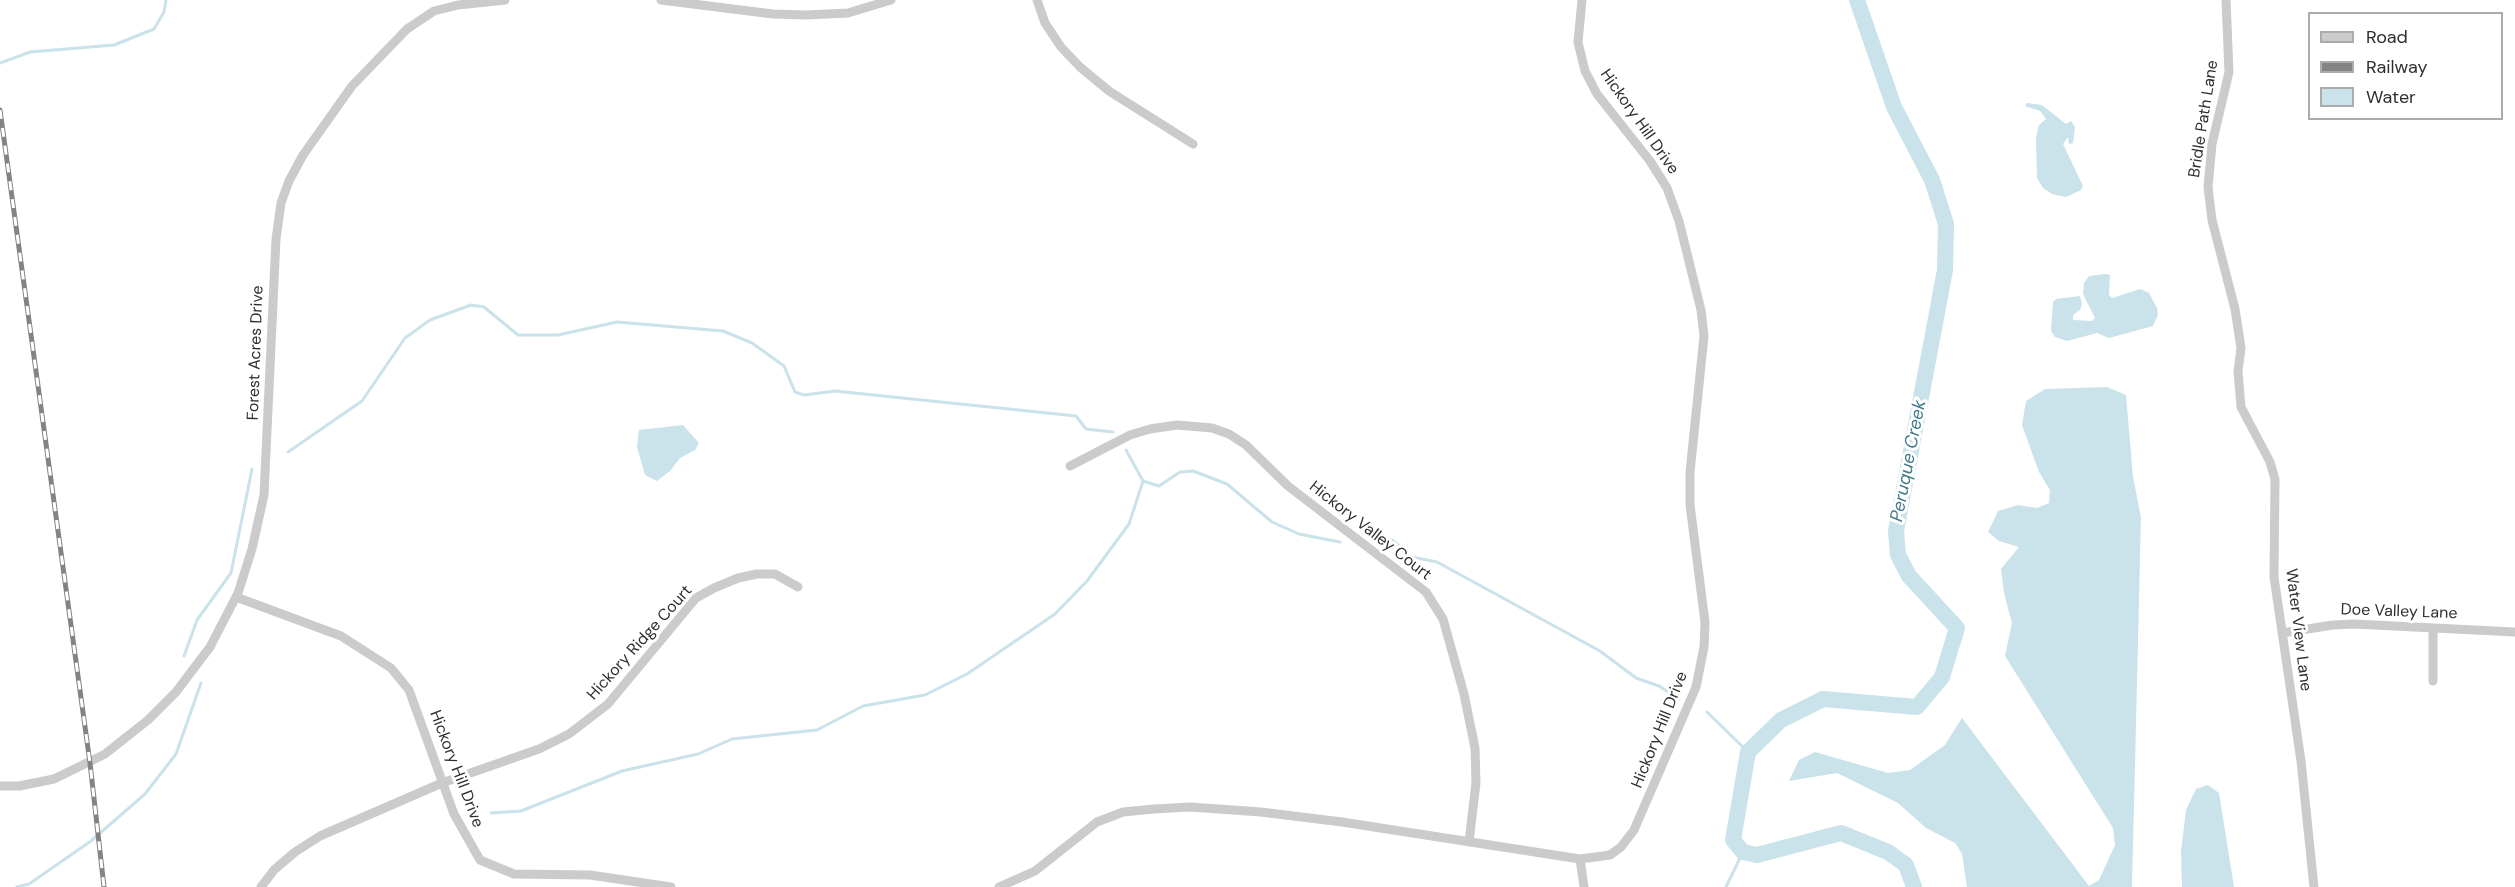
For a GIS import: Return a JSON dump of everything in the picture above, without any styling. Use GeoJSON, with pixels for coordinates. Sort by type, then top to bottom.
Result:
{"type":"FeatureCollection","features":[{"type":"Feature","properties":{"kind":"street","name":"Forest Acres Drive"},"geometry":{"type":"LineString","coordinates":[[0,786],[54,779],[90,763],[148,720],[176,692],[210,647],[236,597],[252,549],[264,495],[276,239],[281,203],[289,181],[303,155],[352,86],[407,29],[434,11],[458,5],[505,0]]}},
{"type":"Feature","properties":{"kind":"street"},"geometry":{"type":"LineString","coordinates":[[661,0],[773,14],[806,15],[848,13],[891,0]]}},
{"type":"Feature","properties":{"kind":"street"},"geometry":{"type":"LineString","coordinates":[[1037,0],[1045,23],[1061,47],[1080,67],[1108,90],[1193,144]]}},
{"type":"Feature","properties":{"kind":"street","name":"Hickory Hill Drive"},"geometry":{"type":"LineString","coordinates":[[999,887],[1035,871],[1097,822],[1123,812],[1154,809],[1190,807],[1261,812],[1580,859],[1610,855],[1621,847],[1634,830],[1696,687],[1704,647],[1705,622],[1690,505],[1690,472],[1704,336],[1701,310],[1679,221],[1667,188],[1650,161],[1597,94],[1585,71],[1578,42],[1582,0]]}},
{"type":"Feature","properties":{"kind":"street","name":"Bridle Path Lane"},"geometry":{"type":"LineString","coordinates":[[2226,0],[2229,72],[2212,144],[2208,187],[2212,220],[2235,309],[2241,348]]}},
{"type":"Feature","properties":{"kind":"street","name":"Water View Lane"},"geometry":{"type":"LineString","coordinates":[[2241,348],[2238,371],[2241,407],[2270,462],[2275,479],[2274,578],[2301,761],[2314,887]]}},
{"type":"Feature","properties":{"kind":"street","name":"Hickory Valley Court"},"geometry":{"type":"LineString","coordinates":[[1070,466],[1130,435],[1150,429],[1177,425],[1212,428],[1229,434],[1246,445],[1288,486],[1426,592],[1443,619],[1464,694],[1475,748],[1476,783],[1469,842]]}},
{"type":"Feature","properties":{"kind":"street","name":"Hickory Ridge Court"},"geometry":{"type":"LineString","coordinates":[[261,887],[274,870],[320,836],[442,783],[539,749],[592,719],[626,684],[696,598],[738,578],[757,574],[776,574],[798,587]]}},
{"type":"Feature","properties":{"kind":"street","name":"Hickory Hill Drive"},"geometry":{"type":"LineString","coordinates":[[236,597],[341,636],[391,668],[409,690],[442,783],[469,844],[480,861],[495,869],[514,874],[590,875],[671,887]]}},
{"type":"Feature","properties":{"kind":"street","name":"Doe Valley Lane"},"geometry":{"type":"LineString","coordinates":[[2282,633],[2333,625],[2515,632]]}},
{"type":"Feature","properties":{"kind":"street"},"geometry":{"type":"LineString","coordinates":[[2433,628],[2433,681]]}},
{"type":"Feature","properties":{"kind":"street"},"geometry":{"type":"LineString","coordinates":[[1580,859],[1584,887]]}},
{"type":"Feature","properties":{"kind":"water"},"geometry":{"type":"Polygon","coordinates":[[[2027,103],[2042,105],[2066,124],[2071,121],[2075,127],[2073,143],[2069,144],[2068,137],[2063,144],[2083,186],[2081,190],[2066,197],[2052,194],[2043,188],[2037,178],[2036,137],[2039,125],[2046,119],[2040,111],[2025,106],[2027,103]]]}},
{"type":"Feature","properties":{"kind":"water"},"geometry":{"type":"Polygon","coordinates":[[[2110,275],[2109,295],[2112,298],[2140,289],[2149,293],[2158,315],[2153,326],[2109,338],[2097,333],[2067,341],[2055,337],[2051,331],[2053,302],[2056,299],[2080,296],[2082,304],[2080,310],[2073,315],[2073,320],[2092,321],[2095,318],[2083,294],[2084,283],[2089,276],[2110,275]]]}},
{"type":"Feature","properties":{"kind":"water"},"geometry":{"type":"Polygon","coordinates":[[[2107,387],[2126,395],[2133,477],[2141,517],[2132,887],[1967,887],[1962,854],[1955,843],[1926,828],[1898,803],[1837,773],[1789,781],[1799,760],[1815,752],[1888,773],[1910,770],[1945,745],[1962,718],[2089,886],[2099,880],[2115,845],[2113,828],[2005,656],[2012,623],[2004,593],[2001,569],[2019,547],[1999,541],[1988,532],[1998,511],[2018,505],[2037,508],[2049,503],[2050,490],[2039,472],[2022,425],[2026,401],[2045,389],[2107,387]]]}},
{"type":"Feature","properties":{"kind":"water"},"geometry":{"type":"Polygon","coordinates":[[[683,425],[699,443],[695,450],[680,458],[670,471],[657,481],[645,475],[637,447],[639,430],[683,425]]]}},
{"type":"Feature","properties":{"kind":"water"},"geometry":{"type":"Polygon","coordinates":[[[2208,785],[2219,793],[2234,887],[2182,887],[2181,851],[2186,810],[2196,789],[2208,785]]]}},
{"type":"Feature","properties":{"kind":"waterway"},"geometry":{"type":"LineString","coordinates":[[0,63],[30,52],[114,45],[154,29],[164,12],[166,0]]}},
{"type":"Feature","properties":{"kind":"waterway","name":"Peruque Creek"},"geometry":{"type":"LineString","coordinates":[[1857,0],[1894,107],[1932,180],[1946,224],[1945,270],[1896,531],[1898,555],[1909,576],[1957,628],[1942,677],[1917,707],[1823,699],[1781,720],[1748,752],[1733,840],[1743,852],[1757,855],[1841,833],[1888,852],[1906,865],[1914,887]]}},
{"type":"Feature","properties":{"kind":"waterway"},"geometry":{"type":"LineString","coordinates":[[288,452],[362,401],[405,338],[430,320],[471,305],[484,307],[518,335],[558,335],[617,322],[723,331],[752,343],[784,366],[795,392],[804,395],[835,391],[1076,416],[1086,429],[1113,432]]}},
{"type":"Feature","properties":{"kind":"waterway"},"geometry":{"type":"LineString","coordinates":[[491,813],[521,811],[622,771],[698,754],[732,739],[817,730],[863,706],[925,695],[967,674],[1055,614],[1087,581],[1129,524],[1143,481],[1126,450]]}},
{"type":"Feature","properties":{"kind":"waterway"},"geometry":{"type":"LineString","coordinates":[[184,656],[197,620],[231,573],[252,469]]}},
{"type":"Feature","properties":{"kind":"waterway"},"geometry":{"type":"LineString","coordinates":[[1143,481],[1159,486],[1180,472],[1193,471],[1227,484],[1272,522],[1299,534],[1340,542]]}},
{"type":"Feature","properties":{"kind":"waterway"},"geometry":{"type":"LineString","coordinates":[[1371,536],[1392,540],[1412,557],[1437,562],[1600,651],[1636,678],[1659,686],[1679,699]]}},
{"type":"Feature","properties":{"kind":"waterway"},"geometry":{"type":"LineString","coordinates":[[17,887],[29,884],[91,841],[145,794],[176,754],[201,683]]}},
{"type":"Feature","properties":{"kind":"waterway"},"geometry":{"type":"LineString","coordinates":[[1707,712],[1748,752]]}},
{"type":"Feature","properties":{"kind":"waterway"},"geometry":{"type":"LineString","coordinates":[[1726,887],[1741,856],[1733,840]]}},
{"type":"Feature","properties":{"kind":"railway"},"geometry":{"type":"LineString","coordinates":[[0,110],[90,763],[104,887]]}}]}
